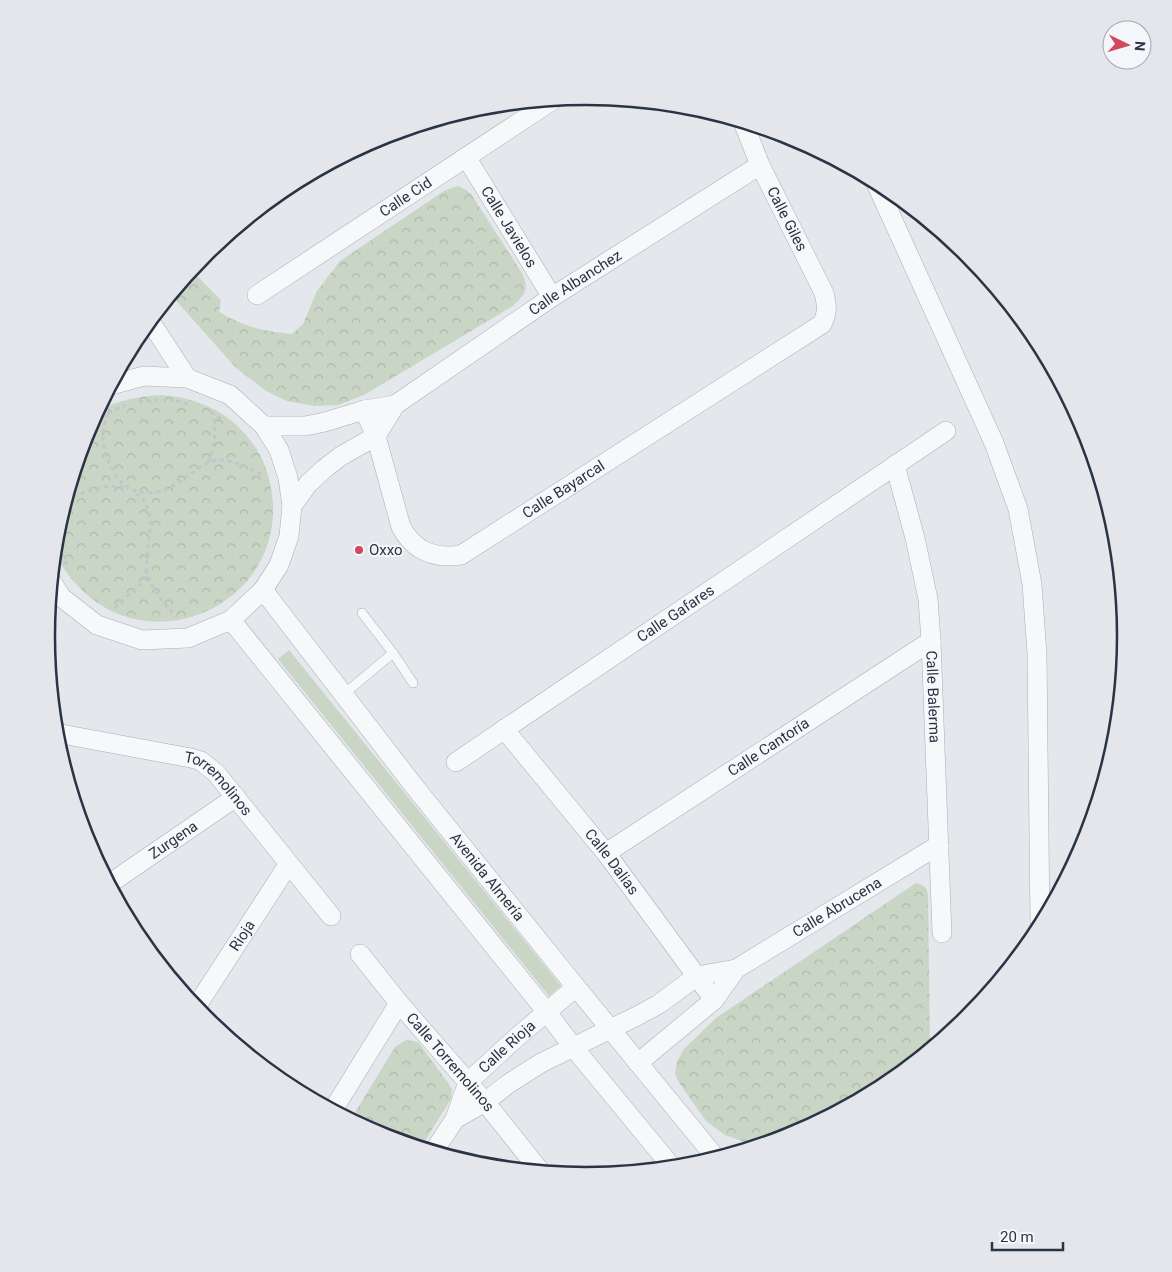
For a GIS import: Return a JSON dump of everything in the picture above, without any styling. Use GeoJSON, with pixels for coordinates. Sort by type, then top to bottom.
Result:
{"type":"FeatureCollection","features":[{"type":"Feature","properties":{"kind":"street","name":"Calle Cid"},"geometry":{"type":"LineString","coordinates":[[257,295],[542,107]]}},
{"type":"Feature","properties":{"kind":"street","name":"Calle Giles"},"geometry":{"type":"LineString","coordinates":[[746,130],[760,165],[824,293],[827,306],[826,316]]}},
{"type":"Feature","properties":{"kind":"street","name":"Calle Javielos"},"geometry":{"type":"LineString","coordinates":[[466,157],[552,297]]}},
{"type":"Feature","properties":{"kind":"street","name":"Calle Albanchez"},"geometry":{"type":"LineString","coordinates":[[292,506],[308,484],[324,469],[376,436],[395,405],[552,297],[760,165]]}},
{"type":"Feature","properties":{"kind":"street"},"geometry":{"type":"LineString","coordinates":[[881,194],[994,443],[1018,509],[1032,584],[1037,654],[1040,912]]}},
{"type":"Feature","properties":{"kind":"street","name":"Calle Bayarcal"},"geometry":{"type":"LineString","coordinates":[[364,410],[376,436],[399,519],[408,540],[420,549],[434,554],[449,557],[461,555],[812,332],[822,324],[826,316]]}},
{"type":"Feature","properties":{"kind":"street"},"geometry":{"type":"LineString","coordinates":[[154,327],[187,378]]}},
{"type":"Feature","properties":{"kind":"street"},"geometry":{"type":"LineString","coordinates":[[57,596],[97,626],[142,640],[188,638],[231,620],[263,590],[279,565],[289,536],[292,506],[288,478],[279,450],[264,426],[230,395],[187,378],[144,376],[119,383]]}},
{"type":"Feature","properties":{"kind":"street","name":"Calle Albanchez"},"geometry":{"type":"LineString","coordinates":[[264,426],[305,426],[326,422],[364,410],[395,405]]}},
{"type":"Feature","properties":{"kind":"street","name":"Calle Gafares"},"geometry":{"type":"LineString","coordinates":[[456,762],[946,431]]}},
{"type":"Feature","properties":{"kind":"street","name":"Calle Balerma"},"geometry":{"type":"LineString","coordinates":[[895,465],[928,599],[932,642],[942,933]]}},
{"type":"Feature","properties":{"kind":"street","name":"Avenida Almería"},"geometry":{"type":"LineString","coordinates":[[263,590],[414,786],[711,1152]]}},
{"type":"Feature","properties":{"kind":"street"},"geometry":{"type":"LineString","coordinates":[[231,620],[573,1047],[667,1160]]}},
{"type":"Feature","properties":{"kind":"street","name":"Calle Cantoría"},"geometry":{"type":"LineString","coordinates":[[606,853],[932,642]]}},
{"type":"Feature","properties":{"kind":"street","name":"Calle Dalias"},"geometry":{"type":"LineString","coordinates":[[504,729],[606,853],[714,1000]]}},
{"type":"Feature","properties":{"kind":"street","name":"Torremolinos"},"geometry":{"type":"LineString","coordinates":[[64,735],[201,761],[216,773],[332,916]]}},
{"type":"Feature","properties":{"kind":"street","name":"Zurgena"},"geometry":{"type":"LineString","coordinates":[[115,880],[236,797]]}},
{"type":"Feature","properties":{"kind":"street","name":"Calle Abrucena"},"geometry":{"type":"LineString","coordinates":[[611,1028],[659,1004],[697,976],[736,969],[939,845]]}},
{"type":"Feature","properties":{"kind":"street","name":"Rioja"},"geometry":{"type":"LineString","coordinates":[[200,1000],[288,864]]}},
{"type":"Feature","properties":{"kind":"street","name":"Calle Torremolinos"},"geometry":{"type":"LineString","coordinates":[[360,954],[399,1004],[485,1102],[534,1164]]}},
{"type":"Feature","properties":{"kind":"street","name":"Calle Abrucena"},"geometry":{"type":"LineString","coordinates":[[638,1063],[714,1000],[736,969]]}},
{"type":"Feature","properties":{"kind":"street","name":"Calle Rioja"},"geometry":{"type":"LineString","coordinates":[[438,1146],[455,1119],[468,1082],[546,1011],[576,987]]}},
{"type":"Feature","properties":{"kind":"street"},"geometry":{"type":"LineString","coordinates":[[336,1104],[399,1004]]}},
{"type":"Feature","properties":{"kind":"street","name":"Calle Rioja"},"geometry":{"type":"LineString","coordinates":[[455,1119],[485,1102],[524,1073],[611,1028]]}},
{"type":"Feature","properties":{"kind":"lane"},"geometry":{"type":"LineString","coordinates":[[362,613],[393,653],[413,683]]}},
{"type":"Feature","properties":{"kind":"lane"},"geometry":{"type":"LineString","coordinates":[[344,694],[393,653]]}},
{"type":"Feature","properties":{"kind":"path"},"geometry":{"type":"LineString","coordinates":[[137,402],[160,400]]}},
{"type":"Feature","properties":{"kind":"path"},"geometry":{"type":"LineString","coordinates":[[170,400],[189,404]]}},
{"type":"Feature","properties":{"kind":"path"},"geometry":{"type":"LineString","coordinates":[[102,417],[131,404]]}},
{"type":"Feature","properties":{"kind":"path"},"geometry":{"type":"LineString","coordinates":[[206,410],[226,422]]}},
{"type":"Feature","properties":{"kind":"path"},"geometry":{"type":"LineString","coordinates":[[108,413],[104,424],[102,442],[104,451],[117,477],[143,499],[151,520],[145,577],[141,583],[113,607],[122,611]]}},
{"type":"Feature","properties":{"kind":"path"},"geometry":{"type":"LineString","coordinates":[[208,463],[213,452],[214,414]]}},
{"type":"Feature","properties":{"kind":"path"},"geometry":{"type":"LineString","coordinates":[[74,496],[107,486],[120,486],[150,494],[160,492],[170,489],[208,463],[219,461],[244,466],[264,475]]}},
{"type":"Feature","properties":{"kind":"path"},"geometry":{"type":"LineString","coordinates":[[260,467],[265,482]]}},
{"type":"Feature","properties":{"kind":"path"},"geometry":{"type":"LineString","coordinates":[[62,555],[70,570]]}},
{"type":"Feature","properties":{"kind":"path"},"geometry":{"type":"LineString","coordinates":[[146,568],[152,586],[161,601],[177,617]]}},
{"type":"Feature","properties":{"kind":"path"},"geometry":{"type":"LineString","coordinates":[[170,617],[185,615]]}},
{"type":"Feature","properties":{"kind":"green space"},"geometry":{"type":"Polygon","coordinates":[[[457,186],[471,194],[522,273],[526,287],[525,291],[513,306],[364,395],[338,405],[314,406],[287,401],[266,391],[236,368],[176,300],[197,276],[221,300],[219,312],[254,328],[292,334],[303,324],[317,291],[340,261],[444,191],[457,186]]]}},
{"type":"Feature","properties":{"kind":"green space"},"geometry":{"type":"Polygon","coordinates":[[[162,395],[192,400],[231,420],[242,430],[260,455],[272,492],[273,505],[269,541],[255,571],[233,595],[206,612],[175,620],[142,620],[111,611],[82,590],[60,564],[65,532],[83,465],[107,407],[145,397],[162,395]]]}},
{"type":"Feature","properties":{"kind":"green space"},"geometry":{"type":"Polygon","coordinates":[[[289,650],[561,986],[549,996],[278,659],[289,650]]]}},
{"type":"Feature","properties":{"kind":"green space"},"geometry":{"type":"Polygon","coordinates":[[[916,883],[926,890],[928,894],[930,1040],[881,1078],[821,1112],[789,1127],[745,1142],[725,1135],[706,1121],[675,1074],[677,1062],[683,1050],[716,1018],[916,883]]]}},
{"type":"Feature","properties":{"kind":"green space"},"geometry":{"type":"Polygon","coordinates":[[[406,1040],[418,1042],[452,1090],[451,1099],[424,1142],[383,1127],[354,1114],[395,1047],[406,1040]]]}},
{"type":"Feature","properties":{"kind":"place","name":"Oxxo"},"geometry":{"type":"Point","coordinates":[359,550]}}]}
